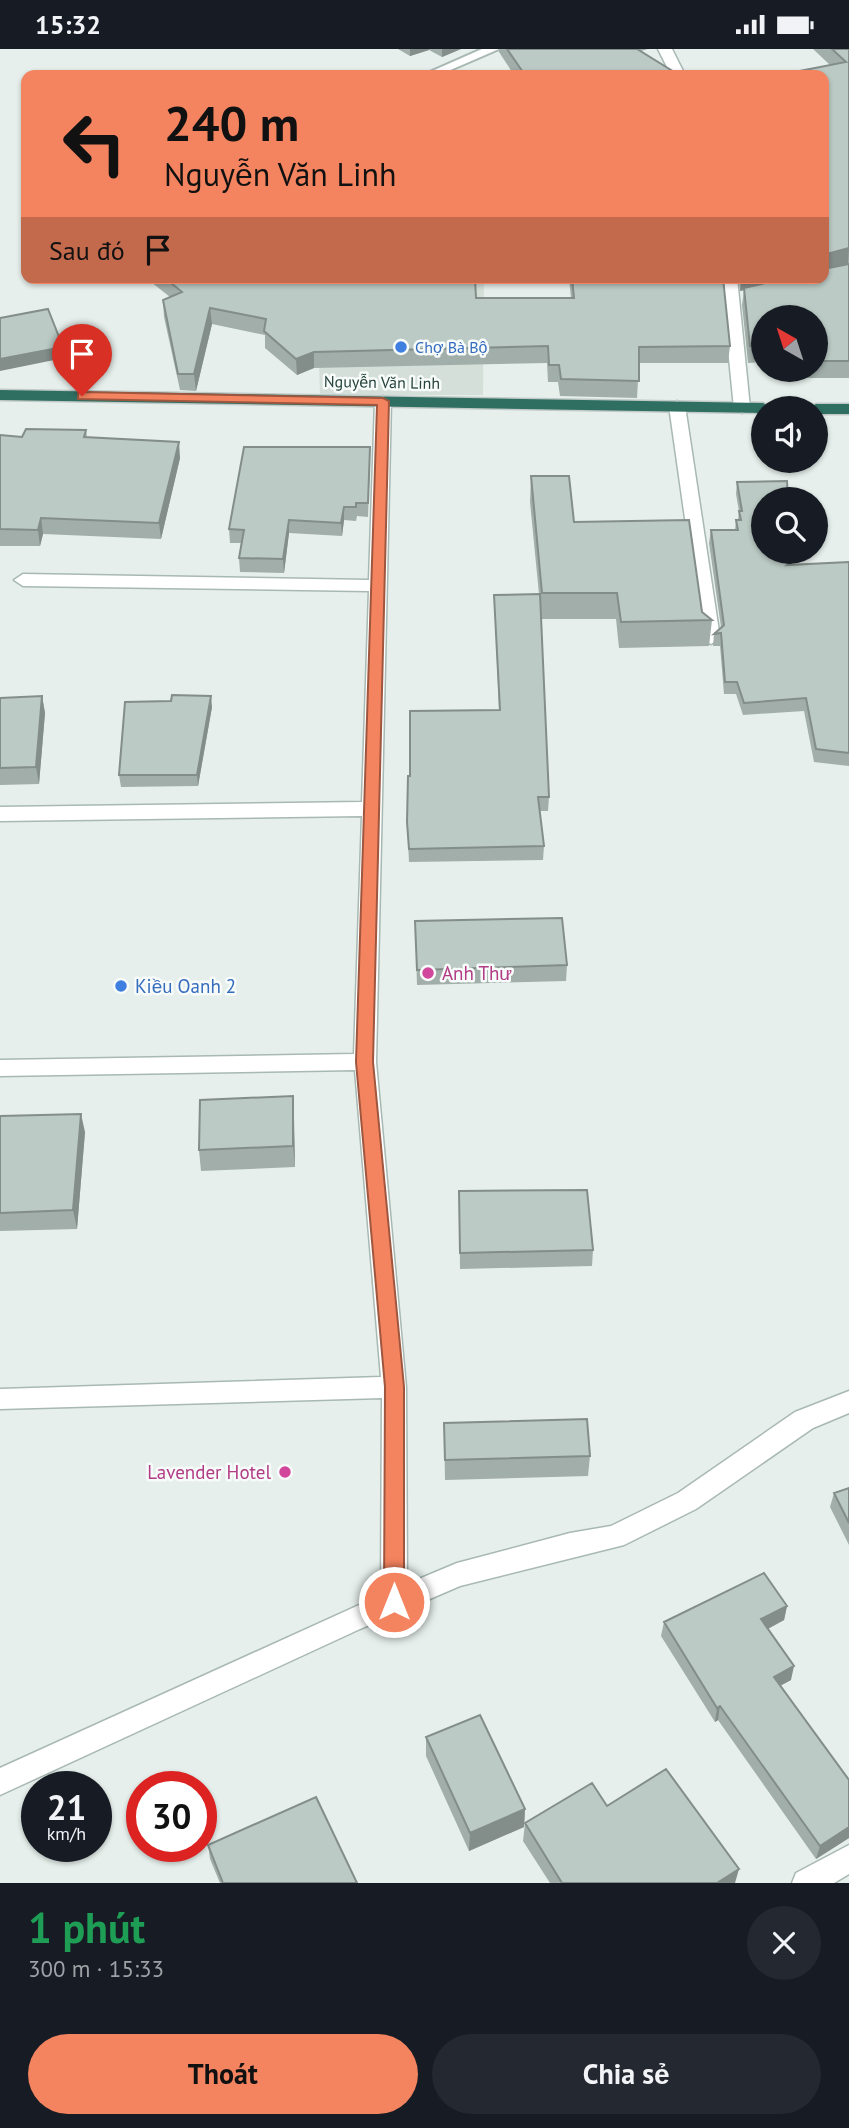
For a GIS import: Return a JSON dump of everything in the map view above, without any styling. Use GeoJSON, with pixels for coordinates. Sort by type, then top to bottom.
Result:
{"type":"FeatureCollection","features":[{"type":"Feature","properties":{"kind":"highway","name":"Nguyễn Văn Linh"},"geometry":{"type":"LineString","coordinates":[[0,395],[751,408]]}},
{"type":"Feature","properties":{"kind":"highway"},"geometry":{"type":"LineString","coordinates":[[828,409],[849,409]]}},
{"type":"Feature","properties":{"kind":"street"},"geometry":{"type":"LineString","coordinates":[[665,49],[676,70]]}},
{"type":"Feature","properties":{"kind":"street"},"geometry":{"type":"LineString","coordinates":[[732,284],[739,299],[742,408]]}},
{"type":"Feature","properties":{"kind":"street"},"geometry":{"type":"LineString","coordinates":[[383,401],[365,1062],[394,1387],[394,1602]]}},
{"type":"Feature","properties":{"kind":"street"},"geometry":{"type":"LineString","coordinates":[[677,407],[711,638]]}},
{"type":"Feature","properties":{"kind":"street"},"geometry":{"type":"LineString","coordinates":[[23,580],[378,586]]}},
{"type":"Feature","properties":{"kind":"street"},"geometry":{"type":"LineString","coordinates":[[0,814],[372,809]]}},
{"type":"Feature","properties":{"kind":"street"},"geometry":{"type":"LineString","coordinates":[[0,1068],[365,1062]]}},
{"type":"Feature","properties":{"kind":"street"},"geometry":{"type":"LineString","coordinates":[[0,1399],[394,1387]]}},
{"type":"Feature","properties":{"kind":"street"},"geometry":{"type":"LineString","coordinates":[[0,1782],[457,1575],[570,1545],[615,1537],[687,1501],[804,1420],[849,1402]]}},
{"type":"Feature","properties":{"kind":"street"},"geometry":{"type":"LineString","coordinates":[[806,1883],[849,1859]]}},
{"type":"Feature","properties":{"kind":"lane"},"geometry":{"type":"LineString","coordinates":[[441,70],[493,49]]}},
{"type":"Feature","properties":{"kind":"shaded area","name":"Chợ Bà Bộ"},"geometry":{"type":"Polygon","coordinates":[[[289,284],[484,284],[483,395],[320,395],[317,300],[289,284]]]}},
{"type":"Feature","properties":{"kind":"building"},"geometry":{"type":"Polygon","coordinates":[[[507,49],[637,49],[671,70],[522,70],[507,49]]]}},
{"type":"Feature","properties":{"kind":"building"},"geometry":{"type":"Polygon","coordinates":[[[832,49],[849,49],[849,248],[829,253],[829,70],[805,70],[846,62],[832,49]]]}},
{"type":"Feature","properties":{"kind":"building"},"geometry":{"type":"Polygon","coordinates":[[[849,264],[849,361],[828,361],[828,305],[751,305],[750,346],[744,288],[761,284],[829,284],[829,268],[849,264]]]}},
{"type":"Feature","properties":{"kind":"building"},"geometry":{"type":"Polygon","coordinates":[[[172,284],[475,284],[476,298],[574,298],[573,284],[724,284],[730,346],[639,347],[639,381],[561,379],[559,365],[549,365],[548,346],[314,352],[296,359],[264,331],[266,319],[210,308],[194,374],[178,374],[163,300],[182,292],[172,284]]]}},
{"type":"Feature","properties":{"kind":"building"},"geometry":{"type":"Polygon","coordinates":[[[48,309],[63,347],[0,359],[0,318],[48,309]]]}},
{"type":"Feature","properties":{"kind":"building"},"geometry":{"type":"Polygon","coordinates":[[[26,429],[86,430],[84,437],[179,442],[159,523],[41,518],[38,530],[0,529],[0,435],[22,437],[26,429]]]}},
{"type":"Feature","properties":{"kind":"building"},"geometry":{"type":"Polygon","coordinates":[[[244,447],[370,447],[368,503],[344,507],[341,523],[289,520],[283,559],[239,558],[244,530],[229,529],[244,447]]]}},
{"type":"Feature","properties":{"kind":"building"},"geometry":{"type":"Polygon","coordinates":[[[531,476],[569,476],[574,522],[689,520],[702,612],[712,620],[621,622],[617,593],[542,593],[531,476]]]}},
{"type":"Feature","properties":{"kind":"building"},"geometry":{"type":"Polygon","coordinates":[[[787,481],[787,487],[751,487],[751,564],[849,562],[849,753],[816,749],[806,698],[744,703],[737,682],[725,682],[721,633],[714,634],[724,625],[711,530],[738,530],[736,520],[741,520],[739,511],[742,511],[737,482],[787,481]]]}},
{"type":"Feature","properties":{"kind":"building"},"geometry":{"type":"Polygon","coordinates":[[[540,594],[549,797],[538,797],[544,846],[409,849],[407,822],[410,711],[500,710],[494,595],[540,594]]]}},
{"type":"Feature","properties":{"kind":"building"},"geometry":{"type":"Polygon","coordinates":[[[172,695],[211,696],[197,775],[119,775],[125,702],[171,701],[172,695]]]}},
{"type":"Feature","properties":{"kind":"building"},"geometry":{"type":"Polygon","coordinates":[[[42,696],[36,767],[0,768],[0,698],[42,696]]]}},
{"type":"Feature","properties":{"kind":"building"},"geometry":{"type":"Polygon","coordinates":[[[562,918],[567,965],[417,970],[415,921],[562,918]]]}},
{"type":"Feature","properties":{"kind":"building"},"geometry":{"type":"Polygon","coordinates":[[[293,1096],[293,1146],[199,1150],[200,1100],[293,1096]]]}},
{"type":"Feature","properties":{"kind":"building"},"geometry":{"type":"Polygon","coordinates":[[[81,1114],[73,1210],[0,1213],[0,1116],[81,1114]]]}},
{"type":"Feature","properties":{"kind":"building"},"geometry":{"type":"Polygon","coordinates":[[[587,1190],[593,1250],[460,1253],[459,1191],[587,1190]]]}},
{"type":"Feature","properties":{"kind":"building"},"geometry":{"type":"Polygon","coordinates":[[[587,1419],[590,1456],[445,1460],[444,1423],[587,1419]]]}},
{"type":"Feature","properties":{"kind":"building"},"geometry":{"type":"Polygon","coordinates":[[[849,1488],[849,1523],[834,1493],[849,1488]]]}},
{"type":"Feature","properties":{"kind":"building"},"geometry":{"type":"Polygon","coordinates":[[[764,1573],[787,1606],[761,1619],[794,1666],[774,1677],[849,1780],[849,1827],[820,1846],[720,1706],[717,1708],[664,1622],[764,1573]]]}},
{"type":"Feature","properties":{"kind":"building"},"geometry":{"type":"Polygon","coordinates":[[[480,1715],[525,1809],[470,1833],[426,1737],[480,1715]]]}},
{"type":"Feature","properties":{"kind":"building"},"geometry":{"type":"Polygon","coordinates":[[[666,1769],[739,1869],[717,1883],[562,1883],[525,1823],[592,1783],[607,1806],[666,1769]]]}},
{"type":"Feature","properties":{"kind":"building"},"geometry":{"type":"Polygon","coordinates":[[[316,1797],[357,1883],[223,1883],[215,1862],[217,1862],[217,1841],[316,1797]]]}},
{"type":"Feature","properties":{"kind":"place","name":"Chợ Bà Bộ"},"geometry":{"type":"Point","coordinates":[401,347]}},
{"type":"Feature","properties":{"kind":"place","name":"Anh Thư"},"geometry":{"type":"Point","coordinates":[428,973]}},
{"type":"Feature","properties":{"kind":"place","name":"Kiều Oanh 2"},"geometry":{"type":"Point","coordinates":[121,986]}},
{"type":"Feature","properties":{"kind":"place","name":"Lavender Hotel"},"geometry":{"type":"Point","coordinates":[285,1472]}},
{"type":"Feature","properties":{"kind":"route"},"geometry":{"type":"LineString","coordinates":[[82,396],[383,401],[365,1062],[394,1387],[394,1602]]}}]}
